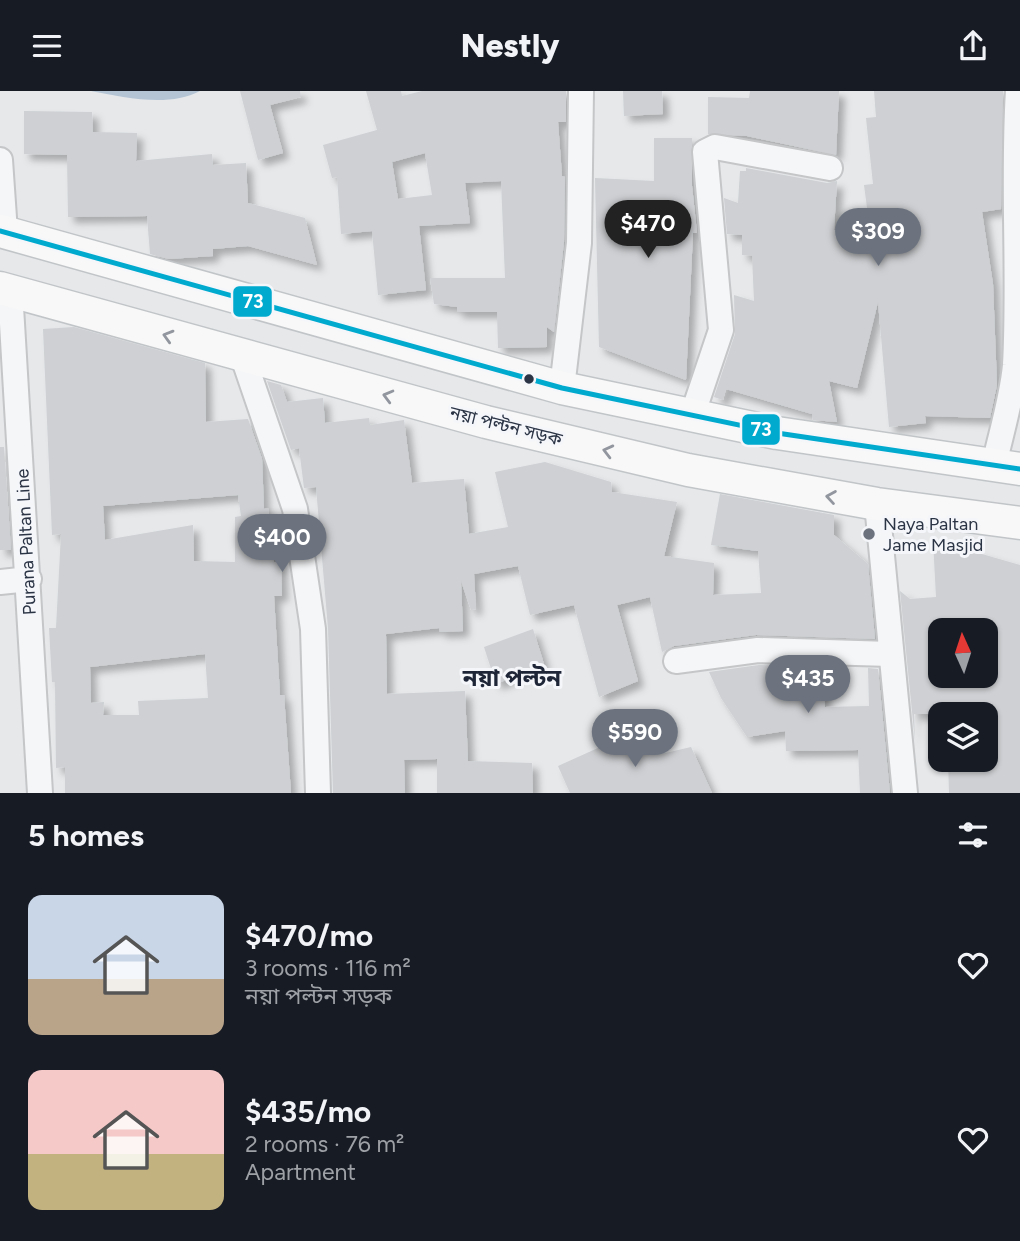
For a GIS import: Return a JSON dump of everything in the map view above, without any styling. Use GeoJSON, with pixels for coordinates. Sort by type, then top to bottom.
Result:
{"type":"FeatureCollection","features":[{"type":"Feature","properties":{"kind":"main road"},"geometry":{"type":"LineString","coordinates":[[3,231],[562,388],[777,433],[1007,467]]}},
{"type":"Feature","properties":{"kind":"main road","name":"নয়া পল্টন সড়ক"},"geometry":{"type":"LineString","coordinates":[[5,289],[243,357],[486,422],[688,470],[877,504],[1020,523]]}},
{"type":"Feature","properties":{"kind":"street"},"geometry":{"type":"LineString","coordinates":[[562,388],[579,243],[582,91]]}},
{"type":"Feature","properties":{"kind":"street"},"geometry":{"type":"LineString","coordinates":[[1007,467],[1019,271],[1015,137],[1018,91]]}},
{"type":"Feature","properties":{"kind":"street"},"geometry":{"type":"LineString","coordinates":[[692,416],[721,330],[705,152],[715,147],[830,168]]}},
{"type":"Feature","properties":{"kind":"street"},"geometry":{"type":"LineString","coordinates":[[0,160],[3,231]]}},
{"type":"Feature","properties":{"kind":"street","name":"Purana Paltan Line"},"geometry":{"type":"LineString","coordinates":[[5,289],[29,579],[40,793]]}},
{"type":"Feature","properties":{"kind":"street"},"geometry":{"type":"LineString","coordinates":[[243,357],[295,509],[313,629],[318,793]]}},
{"type":"Feature","properties":{"kind":"street"},"geometry":{"type":"LineString","coordinates":[[877,504],[905,793]]}},
{"type":"Feature","properties":{"kind":"street"},"geometry":{"type":"LineString","coordinates":[[0,582],[29,579]]}},
{"type":"Feature","properties":{"kind":"street"},"geometry":{"type":"LineString","coordinates":[[676,661],[758,650],[890,654]]}},
{"type":"Feature","properties":{"kind":"water"},"geometry":{"type":"Polygon","coordinates":[[[91,91],[200,91],[174,99],[146,100],[91,91]]]}},
{"type":"Feature","properties":{"kind":"building"},"geometry":{"type":"Polygon","coordinates":[[[240,91],[300,91],[301,97],[270,105],[283,153],[258,160],[240,91]]]}},
{"type":"Feature","properties":{"kind":"building"},"geometry":{"type":"Polygon","coordinates":[[[366,91],[401,91],[402,96],[422,91],[566,91],[566,122],[558,122],[562,176],[565,177],[564,242],[554,332],[547,327],[547,347],[498,348],[497,312],[457,312],[457,307],[434,304],[430,278],[505,278],[501,181],[465,183],[470,223],[419,226],[426,290],[378,295],[372,231],[341,234],[337,177],[332,178],[323,145],[377,130],[366,91]],[[425,153],[392,162],[398,199],[432,195],[425,153]]]}},
{"type":"Feature","properties":{"kind":"building"},"geometry":{"type":"Polygon","coordinates":[[[623,91],[662,91],[663,114],[624,116],[623,91]]]}},
{"type":"Feature","properties":{"kind":"building"},"geometry":{"type":"Polygon","coordinates":[[[750,91],[839,91],[836,155],[747,136],[708,134],[708,97],[749,98],[750,91]]]}},
{"type":"Feature","properties":{"kind":"building"},"geometry":{"type":"Polygon","coordinates":[[[874,91],[1003,91],[1001,209],[982,212],[993,284],[997,385],[990,418],[925,416],[926,423],[889,427],[878,302],[857,388],[829,381],[837,422],[813,420],[812,414],[726,389],[723,400],[714,397],[735,334],[734,295],[754,301],[752,256],[742,255],[742,235],[727,234],[724,198],[738,203],[740,171],[746,171],[746,168],[827,183],[837,181],[834,230],[870,230],[864,185],[873,184],[866,118],[876,117],[874,91]]]}},
{"type":"Feature","properties":{"kind":"building"},"geometry":{"type":"Polygon","coordinates":[[[24,111],[92,112],[93,132],[137,133],[136,161],[212,154],[213,165],[246,163],[248,203],[305,218],[317,265],[248,246],[213,249],[213,256],[169,259],[150,254],[147,216],[68,217],[67,155],[24,154],[24,111]]]}},
{"type":"Feature","properties":{"kind":"building"},"geometry":{"type":"Polygon","coordinates":[[[654,138],[692,138],[692,186],[697,233],[693,233],[686,380],[599,347],[595,178],[654,181],[654,138]]]}},
{"type":"Feature","properties":{"kind":"building"},"geometry":{"type":"Polygon","coordinates":[[[74,327],[205,363],[206,422],[248,419],[262,459],[264,509],[268,508],[274,562],[281,562],[282,596],[274,596],[280,695],[284,695],[291,793],[65,793],[65,767],[56,768],[55,682],[52,682],[49,628],[56,628],[61,534],[52,535],[43,329],[74,327]],[[238,495],[103,506],[105,540],[193,525],[194,561],[235,562],[235,517],[241,516],[238,495]],[[205,654],[90,667],[91,703],[104,702],[103,715],[139,715],[138,701],[208,698],[205,654]]]}},
{"type":"Feature","properties":{"kind":"building"},"geometry":{"type":"Polygon","coordinates":[[[267,381],[281,385],[287,402],[323,398],[325,423],[369,418],[370,425],[404,420],[412,483],[464,479],[469,534],[508,527],[495,472],[545,462],[611,482],[612,492],[677,502],[664,556],[714,563],[713,595],[761,593],[758,551],[711,545],[720,494],[834,515],[834,535],[868,564],[875,639],[756,635],[674,646],[662,652],[650,597],[617,605],[638,681],[599,697],[574,605],[530,615],[518,566],[474,574],[476,609],[471,610],[461,581],[463,631],[440,632],[439,628],[386,634],[387,694],[465,691],[468,761],[532,763],[533,793],[437,793],[437,759],[404,760],[405,793],[333,793],[328,628],[316,487],[304,488],[299,448],[291,450],[267,381]]]}},
{"type":"Feature","properties":{"kind":"building"},"geometry":{"type":"Polygon","coordinates":[[[0,447],[4,447],[11,550],[0,550],[0,447]]]}},
{"type":"Feature","properties":{"kind":"building"},"geometry":{"type":"Polygon","coordinates":[[[933,540],[1020,565],[1020,793],[949,793],[948,772],[998,772],[998,702],[928,702],[928,714],[914,714],[915,741],[900,591],[910,599],[936,597],[933,540]]]}},
{"type":"Feature","properties":{"kind":"building"},"geometry":{"type":"Polygon","coordinates":[[[533,629],[544,664],[496,684],[484,647],[533,629]]]}},
{"type":"Feature","properties":{"kind":"building"},"geometry":{"type":"Polygon","coordinates":[[[759,665],[823,667],[825,707],[869,706],[868,668],[878,669],[890,793],[860,793],[858,750],[786,751],[785,731],[747,737],[721,698],[709,672],[759,665]]]}},
{"type":"Feature","properties":{"kind":"building"},"geometry":{"type":"Polygon","coordinates":[[[649,725],[657,755],[691,747],[712,793],[570,793],[558,766],[649,725]]]}},
{"type":"Feature","properties":{"kind":"transit line","name":"73"},"geometry":{"type":"LineString","coordinates":[[0,231],[562,388],[777,433],[1020,469]]}},
{"type":"Feature","properties":{"kind":"place","name":"Naya Paltan Jame Masjid"},"geometry":{"type":"Point","coordinates":[869,534]}},
{"type":"Feature","properties":{"kind":"district","name":"নয়া পল্টন"},"geometry":{"type":"Point","coordinates":[512,678]}}]}
